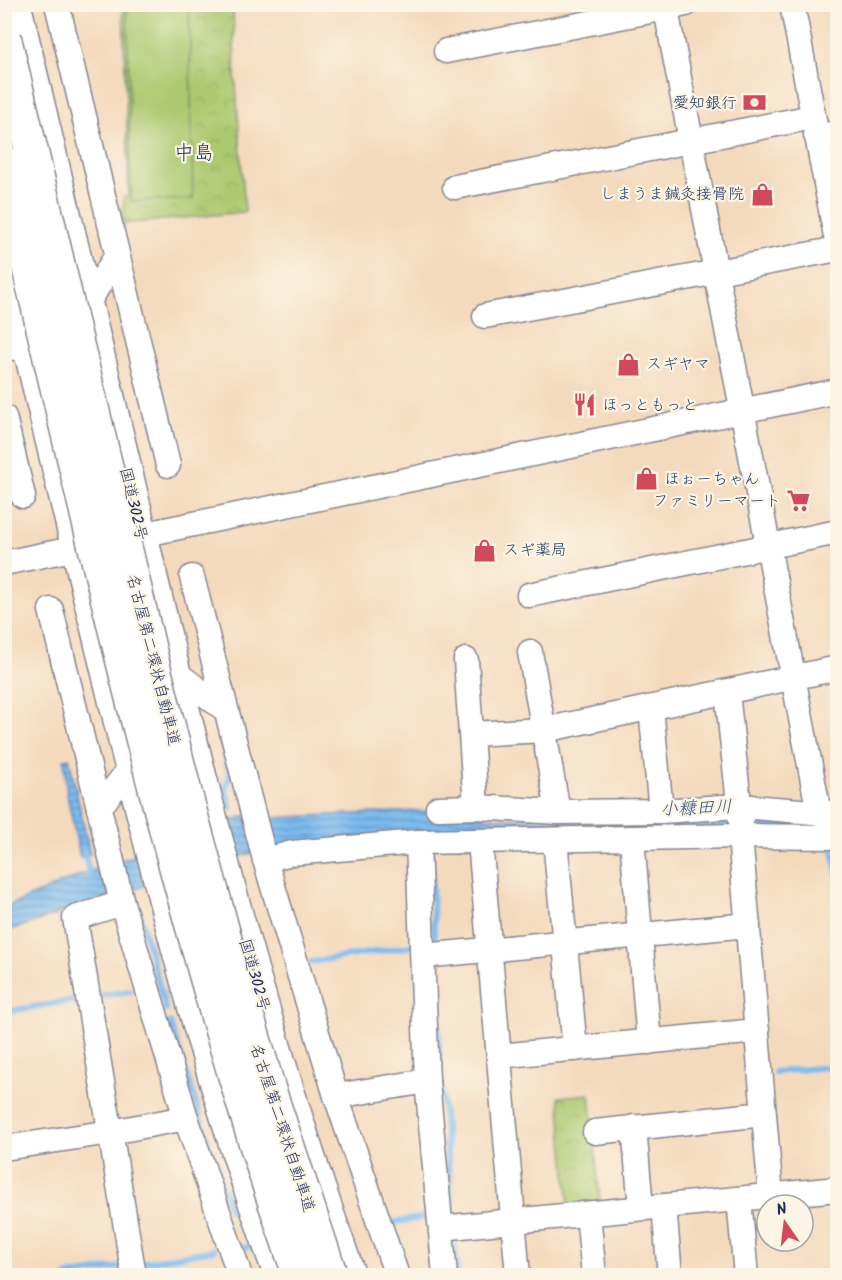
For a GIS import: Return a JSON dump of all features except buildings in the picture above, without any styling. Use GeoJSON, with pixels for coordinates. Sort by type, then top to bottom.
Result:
{"type":"FeatureCollection","features":[{"type":"Feature","properties":{"kind":"highway","name":"国道302号"},"geometry":{"type":"LineString","coordinates":[[14,4],[172,670],[223,869],[287,1088],[349,1275]]}},
{"type":"Feature","properties":{"kind":"highway","name":"名古屋第二環状自動車道"},"geometry":{"type":"LineString","coordinates":[[4,36],[186,796],[270,1093],[331,1275]]}},
{"type":"Feature","properties":{"kind":"highway","name":"名古屋第二環状自動車道"},"geometry":{"type":"LineString","coordinates":[[4,162],[116,633],[159,803],[203,968],[242,1101],[300,1275]]}},
{"type":"Feature","properties":{"kind":"highway"},"geometry":{"type":"LineString","coordinates":[[4,241],[17,349],[77,548],[161,888],[223,1100],[281,1275]]}},
{"type":"Feature","properties":{"kind":"street"},"geometry":{"type":"LineString","coordinates":[[57,4],[168,465]]}},
{"type":"Feature","properties":{"kind":"street"},"geometry":{"type":"LineString","coordinates":[[485,316],[837,248],[822,129],[792,4]]}},
{"type":"Feature","properties":{"kind":"street"},"geometry":{"type":"LineString","coordinates":[[264,856],[426,842],[632,838],[828,814],[793,678],[691,141],[672,6],[447,51]]}},
{"type":"Feature","properties":{"kind":"street"},"geometry":{"type":"LineString","coordinates":[[455,187],[691,141],[822,129]]}},
{"type":"Feature","properties":{"kind":"street"},"geometry":{"type":"LineString","coordinates":[[86,306],[117,255]]}},
{"type":"Feature","properties":{"kind":"street"},"geometry":{"type":"LineString","coordinates":[[4,563],[837,391]]}},
{"type":"Feature","properties":{"kind":"street"},"geometry":{"type":"LineString","coordinates":[[4,417],[23,496]]}},
{"type":"Feature","properties":{"kind":"street"},"geometry":{"type":"LineString","coordinates":[[529,595],[837,532]]}},
{"type":"Feature","properties":{"kind":"street"},"geometry":{"type":"LineString","coordinates":[[192,577],[264,856],[336,1096],[397,1275]]}},
{"type":"Feature","properties":{"kind":"street"},"geometry":{"type":"LineString","coordinates":[[51,610],[122,903],[186,1118],[240,1275]]}},
{"type":"Feature","properties":{"kind":"street"},"geometry":{"type":"LineString","coordinates":[[530,652],[558,812]]}},
{"type":"Feature","properties":{"kind":"street"},"geometry":{"type":"LineString","coordinates":[[466,660],[476,807]]}},
{"type":"Feature","properties":{"kind":"street"},"geometry":{"type":"LineString","coordinates":[[471,734],[544,730],[837,668]]}},
{"type":"Feature","properties":{"kind":"street"},"geometry":{"type":"LineString","coordinates":[[172,670],[226,710]]}},
{"type":"Feature","properties":{"kind":"street"},"geometry":{"type":"LineString","coordinates":[[727,692],[741,824],[771,1193]]}},
{"type":"Feature","properties":{"kind":"street"},"geometry":{"type":"LineString","coordinates":[[651,708],[661,812]]}},
{"type":"Feature","properties":{"kind":"street"},"geometry":{"type":"LineString","coordinates":[[99,808],[131,767]]}},
{"type":"Feature","properties":{"kind":"street"},"geometry":{"type":"LineString","coordinates":[[438,808],[476,807],[558,812],[661,812],[837,837]]}},
{"type":"Feature","properties":{"kind":"street"},"geometry":{"type":"LineString","coordinates":[[632,838],[649,1042]]}},
{"type":"Feature","properties":{"kind":"street"},"geometry":{"type":"LineString","coordinates":[[555,840],[575,1049]]}},
{"type":"Feature","properties":{"kind":"street"},"geometry":{"type":"LineString","coordinates":[[480,841],[518,1275]]}},
{"type":"Feature","properties":{"kind":"street"},"geometry":{"type":"LineString","coordinates":[[426,842],[432,955],[427,1081],[450,1228],[445,1275]]}},
{"type":"Feature","properties":{"kind":"street"},"geometry":{"type":"LineString","coordinates":[[122,903],[75,918],[134,1275]]}},
{"type":"Feature","properties":{"kind":"street"},"geometry":{"type":"LineString","coordinates":[[432,955],[748,925]]}},
{"type":"Feature","properties":{"kind":"street"},"geometry":{"type":"LineString","coordinates":[[499,1056],[757,1031]]}},
{"type":"Feature","properties":{"kind":"street"},"geometry":{"type":"LineString","coordinates":[[336,1096],[427,1081]]}},
{"type":"Feature","properties":{"kind":"street"},"geometry":{"type":"LineString","coordinates":[[595,1132],[764,1114]]}},
{"type":"Feature","properties":{"kind":"street"},"geometry":{"type":"LineString","coordinates":[[4,1148],[186,1118]]}},
{"type":"Feature","properties":{"kind":"street"},"geometry":{"type":"LineString","coordinates":[[634,1127],[670,1275]]}},
{"type":"Feature","properties":{"kind":"street"},"geometry":{"type":"LineString","coordinates":[[799,1193],[837,1189]]}},
{"type":"Feature","properties":{"kind":"street"},"geometry":{"type":"LineString","coordinates":[[450,1228],[755,1198]]}},
{"type":"Feature","properties":{"kind":"street"},"geometry":{"type":"LineString","coordinates":[[739,1199],[747,1275]]}},
{"type":"Feature","properties":{"kind":"street"},"geometry":{"type":"LineString","coordinates":[[588,1214],[594,1275]]}},
{"type":"Feature","properties":{"kind":"green space"},"geometry":{"type":"Polygon","coordinates":[[[123,5],[233,5],[235,72],[245,212],[123,224],[124,197],[129,196],[123,5]]]}},
{"type":"Feature","properties":{"kind":"green space"},"geometry":{"type":"Polygon","coordinates":[[[127,5],[189,5],[193,199],[131,201],[127,5]]]}},
{"type":"Feature","properties":{"kind":"green space"},"geometry":{"type":"Polygon","coordinates":[[[590,1094],[600,1202],[569,1206],[559,1097],[590,1094]]]}},
{"type":"Feature","properties":{"kind":"water"},"geometry":{"type":"Polygon","coordinates":[[[69,758],[90,854],[80,857],[67,795],[64,759],[69,758]]]}},
{"type":"Feature","properties":{"kind":"water"},"geometry":{"type":"Polygon","coordinates":[[[416,811],[499,818],[747,813],[830,820],[837,831],[252,853],[5,932],[4,908],[83,874],[245,816],[270,818],[416,811]]]}},
{"type":"Feature","properties":{"kind":"waterway"},"geometry":{"type":"LineString","coordinates":[[18,421],[28,466]]}},
{"type":"Feature","properties":{"kind":"waterway"},"geometry":{"type":"LineString","coordinates":[[216,719],[230,777],[225,787],[231,808]]}},
{"type":"Feature","properties":{"kind":"waterway"},"geometry":{"type":"LineString","coordinates":[[832,844],[838,876]]}},
{"type":"Feature","properties":{"kind":"waterway"},"geometry":{"type":"LineString","coordinates":[[430,848],[435,949]]}},
{"type":"Feature","properties":{"kind":"waterway"},"geometry":{"type":"LineString","coordinates":[[84,849],[90,877]]}},
{"type":"Feature","properties":{"kind":"waterway"},"geometry":{"type":"LineString","coordinates":[[131,883],[166,1010]]}},
{"type":"Feature","properties":{"kind":"waterway"},"geometry":{"type":"LineString","coordinates":[[311,962],[412,946]]}},
{"type":"Feature","properties":{"kind":"waterway"},"geometry":{"type":"LineString","coordinates":[[435,959],[441,1082],[453,1221]]}},
{"type":"Feature","properties":{"kind":"waterway"},"geometry":{"type":"LineString","coordinates":[[99,996],[130,991]]}},
{"type":"Feature","properties":{"kind":"waterway"},"geometry":{"type":"LineString","coordinates":[[4,1012],[81,999]]}},
{"type":"Feature","properties":{"kind":"waterway"},"geometry":{"type":"LineString","coordinates":[[170,1022],[230,1210]]}},
{"type":"Feature","properties":{"kind":"waterway"},"geometry":{"type":"LineString","coordinates":[[775,1072],[838,1066]]}},
{"type":"Feature","properties":{"kind":"waterway"},"geometry":{"type":"LineString","coordinates":[[391,1223],[432,1216]]}},
{"type":"Feature","properties":{"kind":"waterway"},"geometry":{"type":"LineString","coordinates":[[454,1231],[458,1276]]}},
{"type":"Feature","properties":{"kind":"waterway"},"geometry":{"type":"LineString","coordinates":[[242,1248],[260,1245]]}},
{"type":"Feature","properties":{"kind":"waterway"},"geometry":{"type":"LineString","coordinates":[[140,1263],[214,1250]]}},
{"type":"Feature","properties":{"kind":"waterway"},"geometry":{"type":"LineString","coordinates":[[67,1276],[126,1266]]}},
{"type":"Feature","properties":{"kind":"place","name":"愛知銀行"},"geometry":{"type":"Point","coordinates":[755,103]}},
{"type":"Feature","properties":{"kind":"place","name":"しまうま鍼灸接骨院"},"geometry":{"type":"Point","coordinates":[762,194]}},
{"type":"Feature","properties":{"kind":"place","name":"スギヤマ"},"geometry":{"type":"Point","coordinates":[628,364]}},
{"type":"Feature","properties":{"kind":"place","name":"ほっともっと"},"geometry":{"type":"Point","coordinates":[584,405]}},
{"type":"Feature","properties":{"kind":"place","name":"ほぉーちゃん"},"geometry":{"type":"Point","coordinates":[646,479]}},
{"type":"Feature","properties":{"kind":"place","name":"ファミリーマート"},"geometry":{"type":"Point","coordinates":[799,501]}},
{"type":"Feature","properties":{"kind":"place","name":"スギ薬局"},"geometry":{"type":"Point","coordinates":[485,550]}},
{"type":"Feature","properties":{"kind":"district","name":"中島"},"geometry":{"type":"Point","coordinates":[194,154]}},
{"type":"Feature","properties":{"kind":"water label","name":"小糠田川"},"geometry":{"type":"Point","coordinates":[696,809]}}]}
